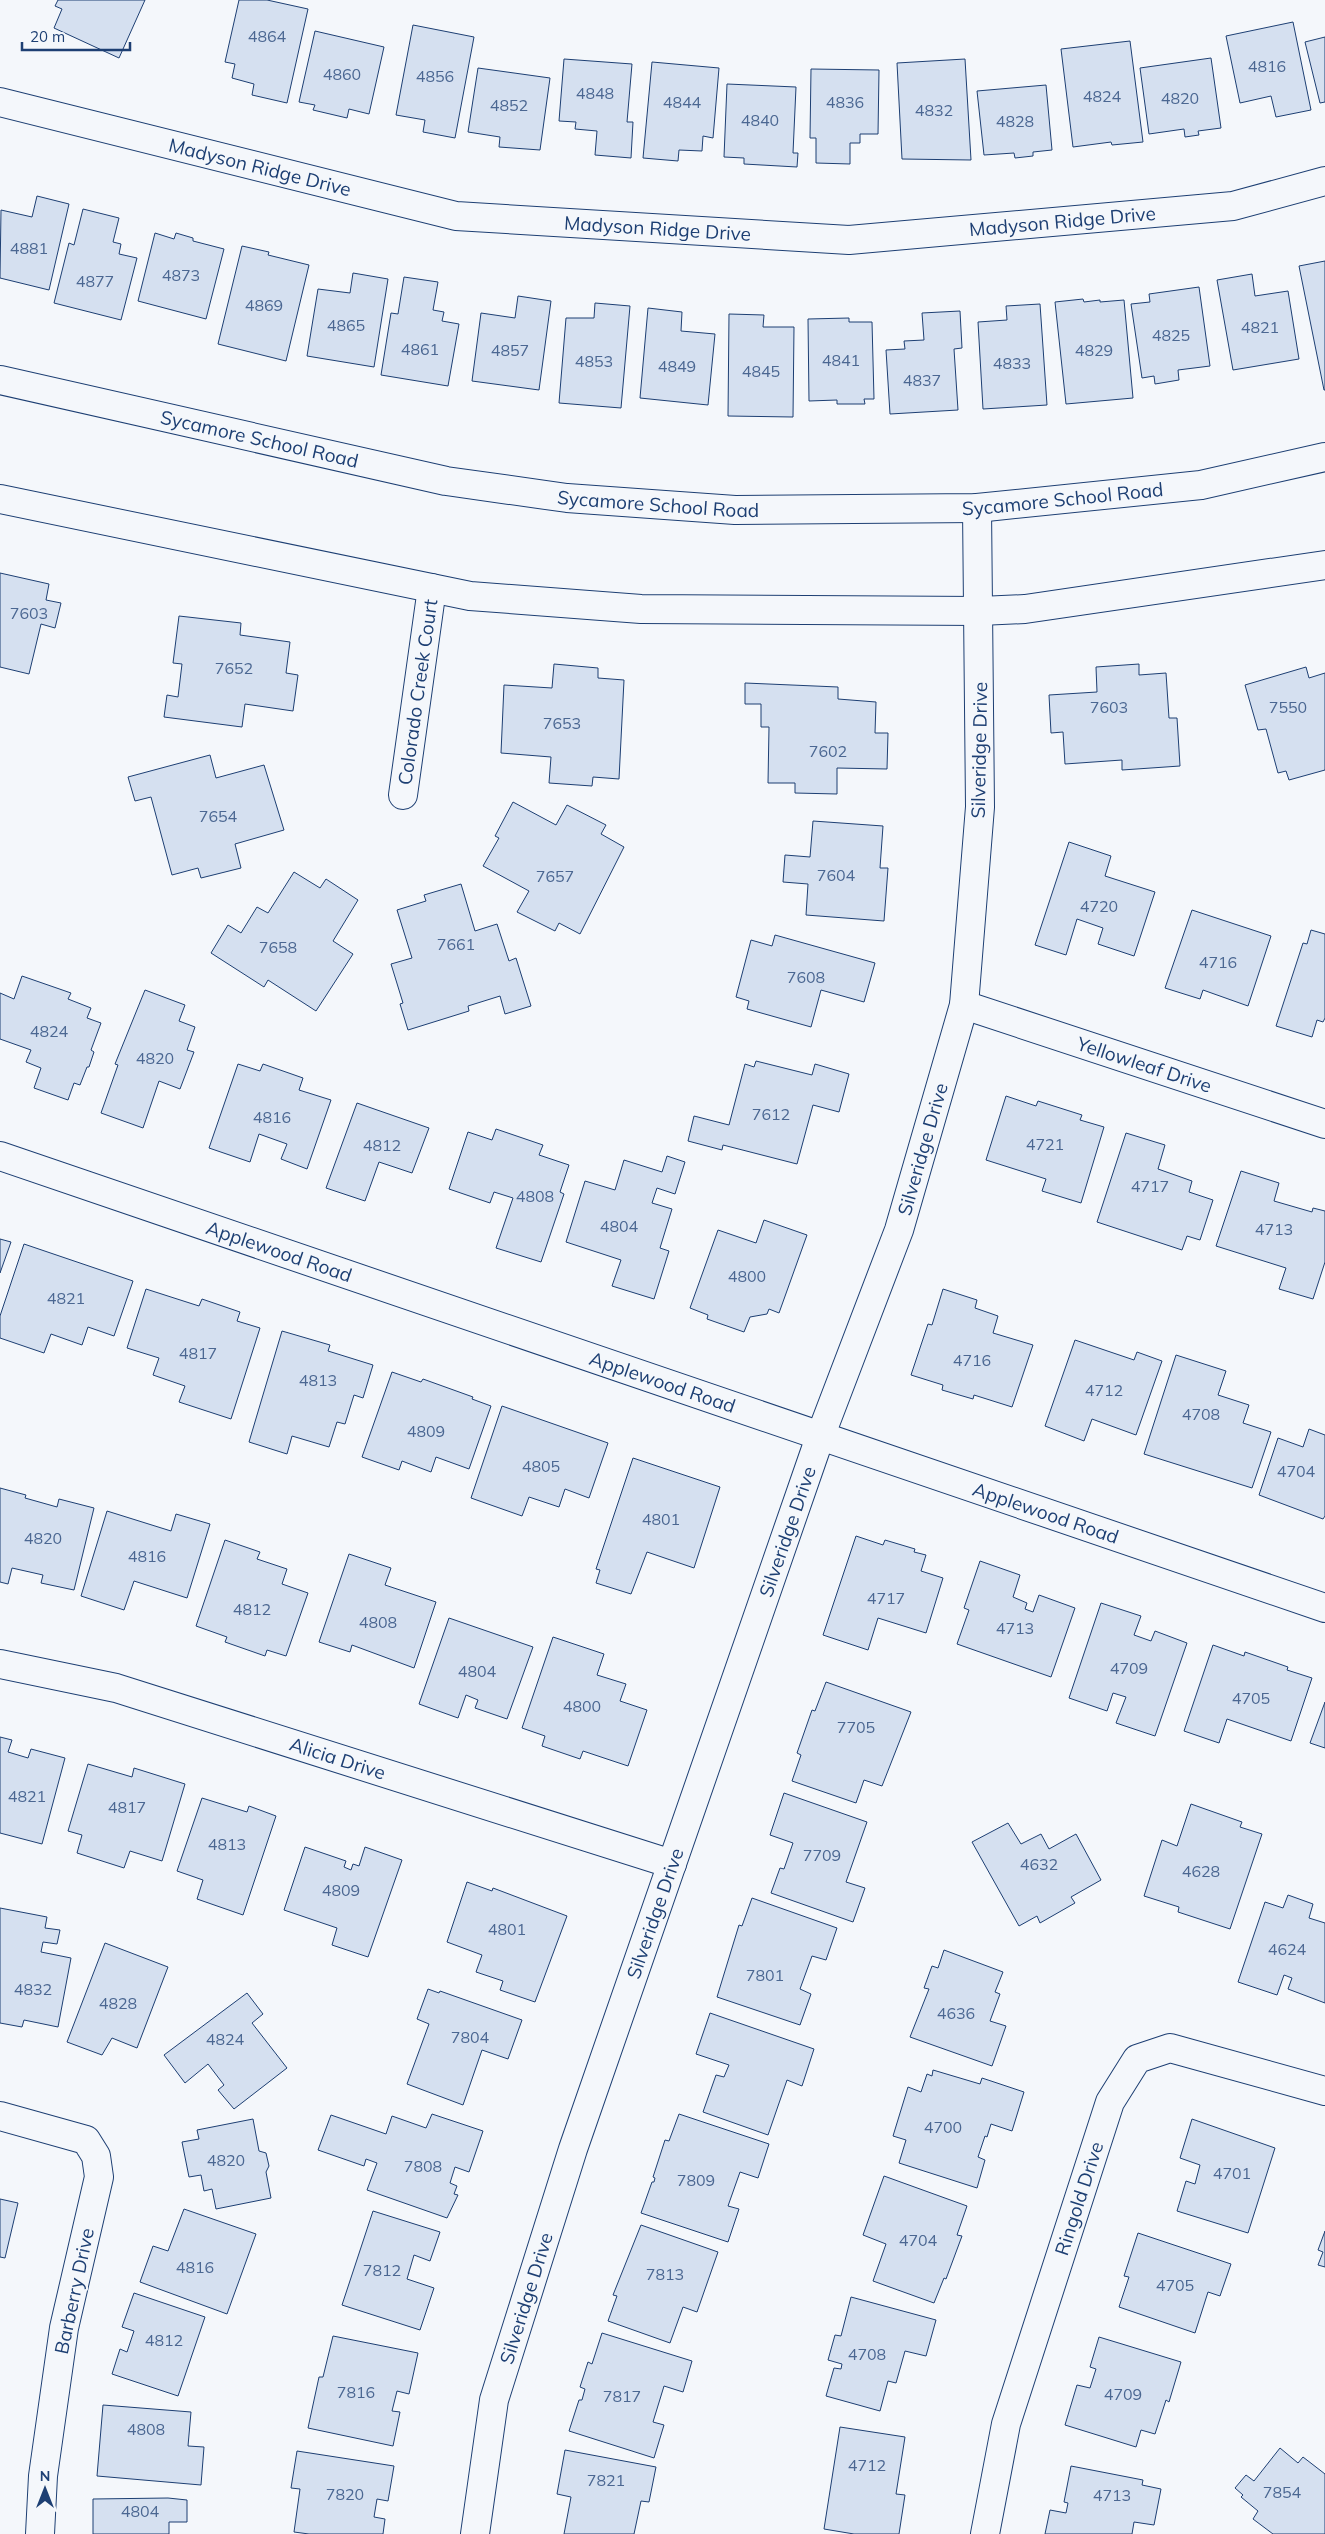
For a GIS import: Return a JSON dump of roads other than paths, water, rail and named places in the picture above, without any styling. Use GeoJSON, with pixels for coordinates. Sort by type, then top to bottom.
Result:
{"type":"FeatureCollection","features":[{"type":"Feature","properties":{"kind":"street","name":"Madyson Ridge Drive"},"geometry":{"type":"LineString","coordinates":[[0,102],[456,216],[830,239],[849,240],[1232,206],[1325,181]]}},
{"type":"Feature","properties":{"kind":"street","name":"Sycamore School Road"},"geometry":{"type":"LineString","coordinates":[[0,380],[446,481],[567,498],[734,510],[977,508],[1201,484],[1325,457]]}},
{"type":"Feature","properties":{"kind":"street"},"geometry":{"type":"LineString","coordinates":[[0,499],[470,596],[641,609],[980,611],[1025,609],[1325,565]]}},
{"type":"Feature","properties":{"kind":"street","name":"Silveridge Drive"},"geometry":{"type":"LineString","coordinates":[[475,2534],[494,2400],[573,2148],[820,1437],[899,1230],[964,1005],[980,807],[980,611],[977,508]]}},
{"type":"Feature","properties":{"kind":"street","name":"Colorado Creek Court"},"geometry":{"type":"LineString","coordinates":[[403,795],[432,588]]}},
{"type":"Feature","properties":{"kind":"street","name":"Yellowleaf Drive"},"geometry":{"type":"LineString","coordinates":[[964,1005],[1325,1124]]}},
{"type":"Feature","properties":{"kind":"street","name":"Applewood Road"},"geometry":{"type":"LineString","coordinates":[[0,1156],[252,1240],[820,1437],[1325,1608]]}},
{"type":"Feature","properties":{"kind":"street","name":"Alicia Drive"},"geometry":{"type":"LineString","coordinates":[[0,1664],[116,1688],[672,1864]]}},
{"type":"Feature","properties":{"kind":"street","name":"Ringold Drive"},"geometry":{"type":"LineString","coordinates":[[985,2534],[1006,2424],[1110,2102],[1137,2059],[1170,2048],[1325,2091]]}},
{"type":"Feature","properties":{"kind":"street","name":"Barberry Drive"},"geometry":{"type":"LineString","coordinates":[[0,2116],[86,2140],[96,2156],[99,2177],[64,2328],[43,2476],[40,2534]]}}]}
